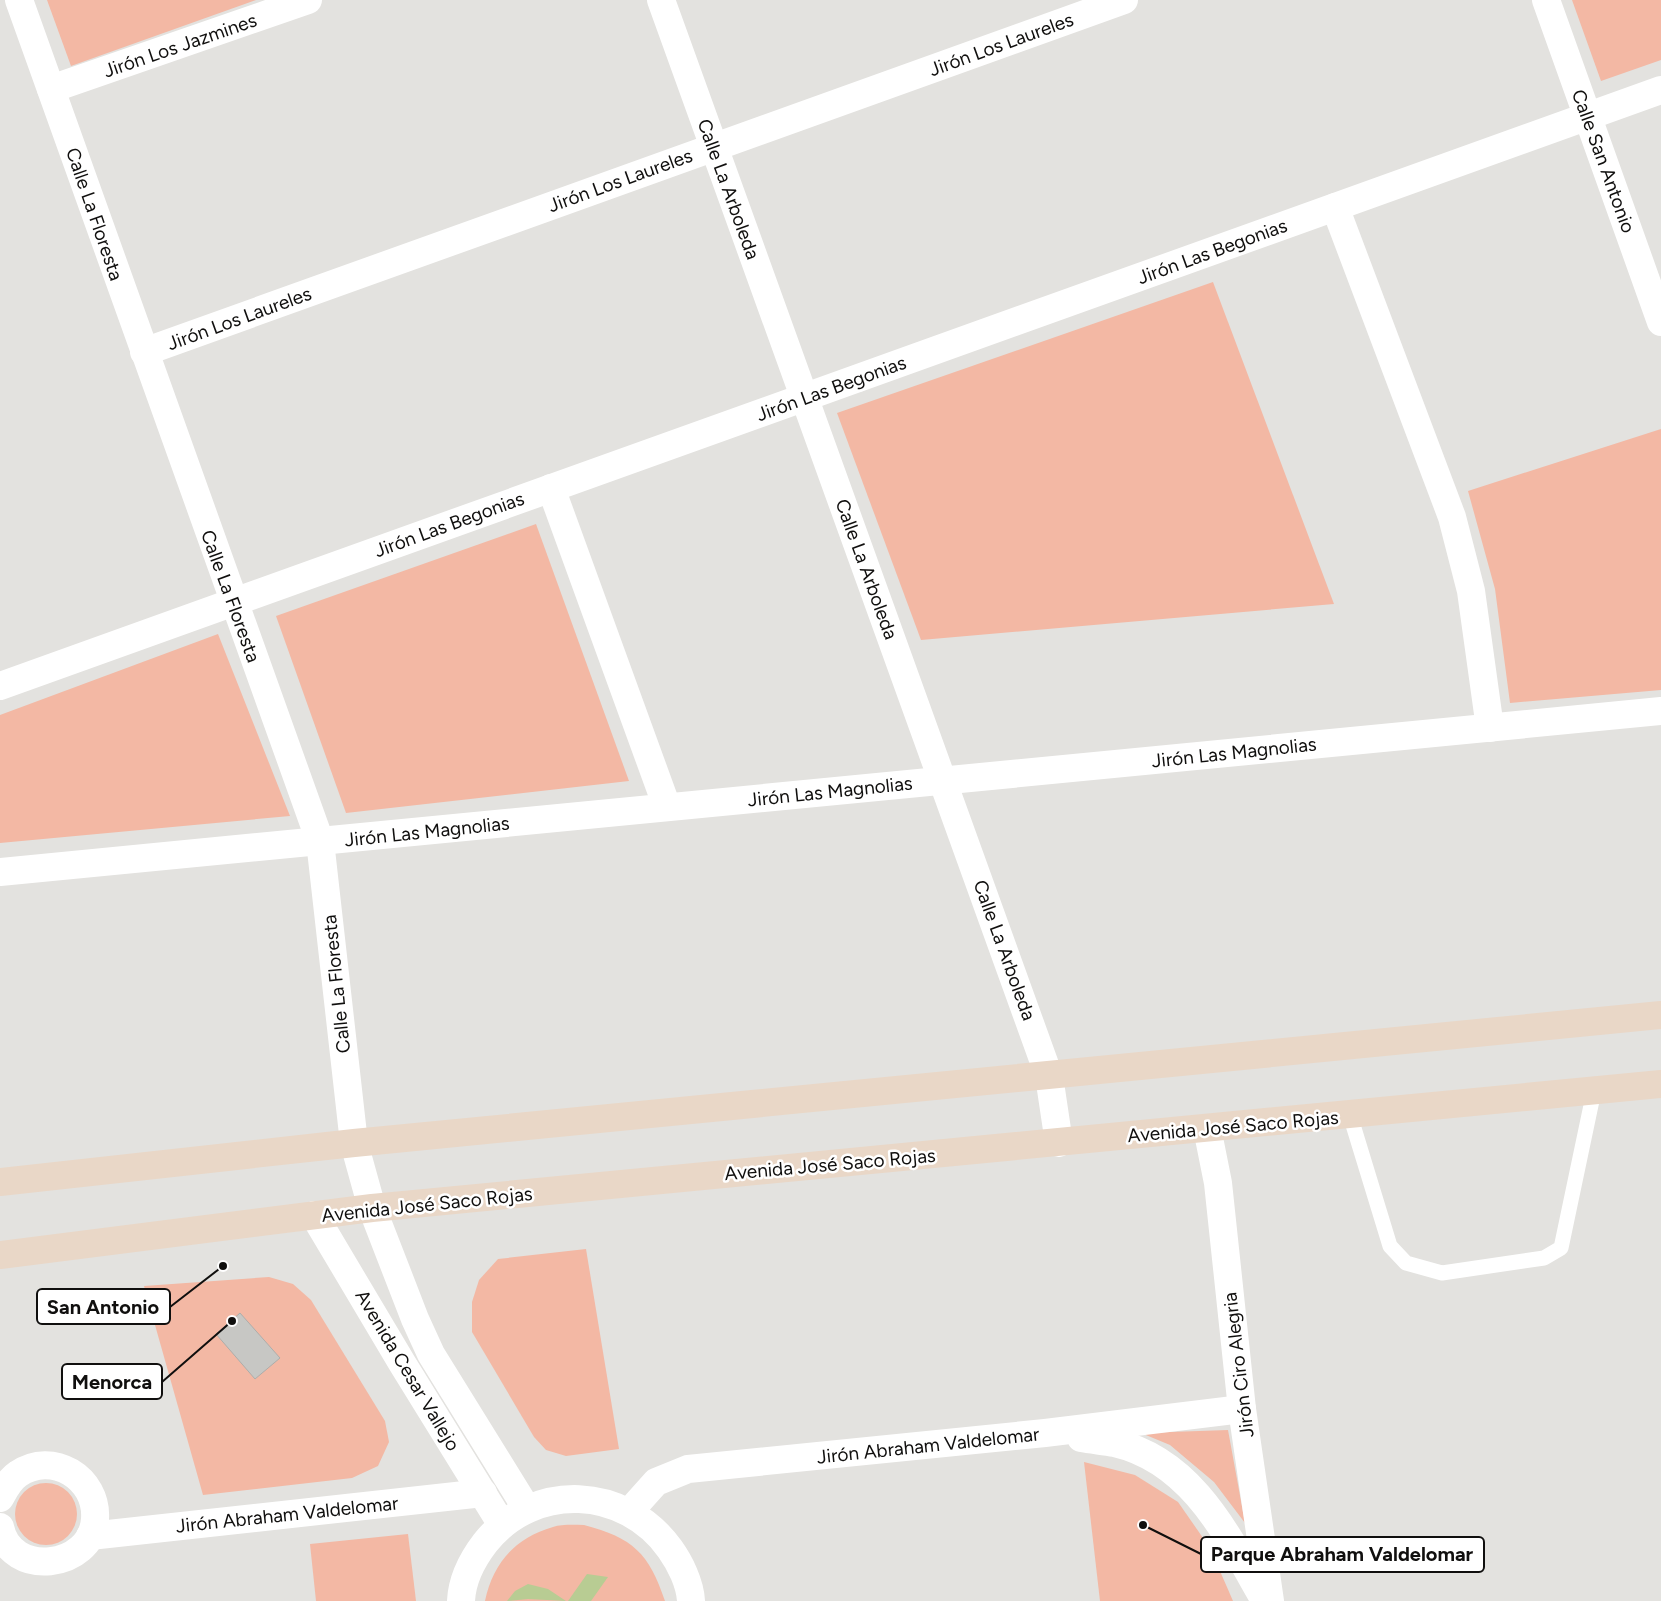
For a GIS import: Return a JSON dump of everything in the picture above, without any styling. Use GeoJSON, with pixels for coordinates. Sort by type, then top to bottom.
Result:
{"type":"FeatureCollection","features":[{"type":"Feature","properties":{"kind":"main road"},"geometry":{"type":"LineString","coordinates":[[0,1182],[354,1143],[1661,1015]]}},
{"type":"Feature","properties":{"kind":"main road","name":"Avenida José Saco Rojas"},"geometry":{"type":"LineString","coordinates":[[0,1255],[372,1208],[1661,1084]]}},
{"type":"Feature","properties":{"kind":"street","name":"Calle La Floresta"},"geometry":{"type":"LineString","coordinates":[[19,0],[320,841],[354,1143],[372,1208]]}},
{"type":"Feature","properties":{"kind":"street","name":"Jirón Los Jazmines"},"geometry":{"type":"LineString","coordinates":[[51,89],[308,0]]}},
{"type":"Feature","properties":{"kind":"street","name":"Calle La Arboleda"},"geometry":{"type":"LineString","coordinates":[[661,0],[944,780],[1049,1076],[1059,1142]]}},
{"type":"Feature","properties":{"kind":"street","name":"Jirón Los Laureles"},"geometry":{"type":"LineString","coordinates":[[144,352],[1124,0]]}},
{"type":"Feature","properties":{"kind":"street","name":"Calle San Antonio"},"geometry":{"type":"LineString","coordinates":[[1546,0],[1661,322]]}},
{"type":"Feature","properties":{"kind":"street","name":"Jirón Las Begonias"},"geometry":{"type":"LineString","coordinates":[[0,686],[1661,90]]}},
{"type":"Feature","properties":{"kind":"street"},"geometry":{"type":"LineString","coordinates":[[1335,207],[1452,517],[1471,591],[1490,728]]}},
{"type":"Feature","properties":{"kind":"street"},"geometry":{"type":"LineString","coordinates":[[551,488],[667,807]]}},
{"type":"Feature","properties":{"kind":"street","name":"Jirón Las Magnolias"},"geometry":{"type":"LineString","coordinates":[[0,872],[1661,711]]}},
{"type":"Feature","properties":{"kind":"street","name":"Jirón Ciro Alegria"},"geometry":{"type":"LineString","coordinates":[[1207,1128],[1218,1183],[1242,1409],[1270,1601]]}},
{"type":"Feature","properties":{"kind":"street","name":"Avenida Cesar Vallejo"},"geometry":{"type":"LineString","coordinates":[[372,1208],[414,1319],[431,1354],[527,1509]]}},
{"type":"Feature","properties":{"kind":"street","name":"Avenida Cesar Vallejo"},"geometry":{"type":"LineString","coordinates":[[314,1215],[402,1363],[502,1524]]}},
{"type":"Feature","properties":{"kind":"street","name":"Jirón Abraham Valdelomar"},"geometry":{"type":"LineString","coordinates":[[630,1512],[656,1482],[688,1469],[1045,1433],[1242,1409]]}},
{"type":"Feature","properties":{"kind":"street"},"geometry":{"type":"LineString","coordinates":[[1045,1433],[1116,1443],[1147,1455],[1175,1473],[1201,1496],[1223,1527],[1266,1601]]}},
{"type":"Feature","properties":{"kind":"street"},"geometry":{"type":"LineString","coordinates":[[0,1498],[7,1485],[18,1474],[33,1467],[49,1465],[65,1468],[78,1477],[89,1489],[95,1504],[95,1520],[90,1536],[81,1549],[68,1558],[52,1562],[36,1561],[21,1556],[9,1545],[0,1527]]}},
{"type":"Feature","properties":{"kind":"street","name":"Jirón Abraham Valdelomar"},"geometry":{"type":"LineString","coordinates":[[90,1536],[483,1493]]}},
{"type":"Feature","properties":{"kind":"street"},"geometry":{"type":"LineString","coordinates":[[461,1601],[462,1588],[474,1556],[496,1530],[502,1524],[527,1509],[559,1499],[595,1500],[630,1512],[658,1533],[679,1562],[691,1601]]}},
{"type":"Feature","properties":{"kind":"lane"},"geometry":{"type":"LineString","coordinates":[[1350,1115],[1390,1246],[1406,1263],[1442,1273],[1544,1258],[1561,1248],[1594,1091]]}},
{"type":"Feature","properties":{"kind":"shaded area"},"geometry":{"type":"Polygon","coordinates":[[[47,0],[256,0],[71,66],[47,0]]]}},
{"type":"Feature","properties":{"kind":"shaded area"},"geometry":{"type":"Polygon","coordinates":[[[1572,0],[1661,0],[1661,60],[1601,81],[1572,0]]]}},
{"type":"Feature","properties":{"kind":"shaded area"},"geometry":{"type":"Polygon","coordinates":[[[1213,282],[1334,604],[921,640],[837,413],[1213,282]]]}},
{"type":"Feature","properties":{"kind":"shaded area"},"geometry":{"type":"Polygon","coordinates":[[[1661,429],[1661,690],[1510,703],[1495,589],[1468,491],[1661,429]]]}},
{"type":"Feature","properties":{"kind":"shaded area"},"geometry":{"type":"Polygon","coordinates":[[[536,524],[629,781],[346,813],[276,616],[536,524]]]}},
{"type":"Feature","properties":{"kind":"shaded area"},"geometry":{"type":"Polygon","coordinates":[[[218,634],[290,816],[0,843],[0,715],[218,634]]]}},
{"type":"Feature","properties":{"kind":"shaded area"},"geometry":{"type":"Polygon","coordinates":[[[586,1249],[619,1449],[566,1456],[546,1450],[534,1437],[472,1332],[472,1302],[479,1280],[498,1259],[586,1249]]]}},
{"type":"Feature","properties":{"kind":"shaded area"},"geometry":{"type":"Polygon","coordinates":[[[269,1277],[293,1284],[311,1300],[385,1421],[389,1442],[378,1466],[352,1478],[203,1495],[144,1286],[269,1277]]]}},
{"type":"Feature","properties":{"kind":"shaded area"},"geometry":{"type":"Polygon","coordinates":[[[1228,1430],[1245,1523],[1214,1482],[1170,1445],[1141,1433],[1228,1430]]]}},
{"type":"Feature","properties":{"kind":"shaded area"},"geometry":{"type":"Polygon","coordinates":[[[1084,1462],[1135,1475],[1178,1502],[1210,1548],[1233,1601],[1100,1601],[1084,1462]]]}},
{"type":"Feature","properties":{"kind":"shaded area"},"geometry":{"type":"Polygon","coordinates":[[[46,1483],[58,1485],[68,1492],[75,1502],[77,1514],[75,1526],[68,1536],[58,1543],[46,1545],[34,1543],[24,1536],[17,1526],[15,1514],[17,1502],[24,1492],[34,1485],[46,1483]]]}},
{"type":"Feature","properties":{"kind":"shaded area"},"geometry":{"type":"Polygon","coordinates":[[[584,1525],[615,1536],[637,1550],[652,1571],[665,1601],[485,1601],[489,1587],[500,1564],[517,1545],[539,1532],[553,1527],[584,1525]]]}},
{"type":"Feature","properties":{"kind":"shaded area"},"geometry":{"type":"Polygon","coordinates":[[[408,1534],[416,1601],[316,1601],[310,1544],[408,1534]]]}},
{"type":"Feature","properties":{"kind":"shaded area"},"geometry":{"type":"Polygon","coordinates":[[[587,1574],[608,1577],[591,1601],[568,1601],[587,1574]]]}},
{"type":"Feature","properties":{"kind":"shaded area"},"geometry":{"type":"Polygon","coordinates":[[[528,1584],[548,1589],[566,1601],[528,1599],[507,1601],[515,1591],[528,1584]]]}},
{"type":"Feature","properties":{"kind":"building"},"geometry":{"type":"Polygon","coordinates":[[[240,1313],[280,1358],[255,1379],[216,1334],[240,1313]]]}},
{"type":"Feature","properties":{"kind":"place","name":"San Antonio"},"geometry":{"type":"Point","coordinates":[223,1266]}},
{"type":"Feature","properties":{"kind":"place","name":"Menorca"},"geometry":{"type":"Point","coordinates":[232,1321]}},
{"type":"Feature","properties":{"kind":"place","name":"Parque Abraham Valdelomar"},"geometry":{"type":"Point","coordinates":[1143,1525]}}]}
